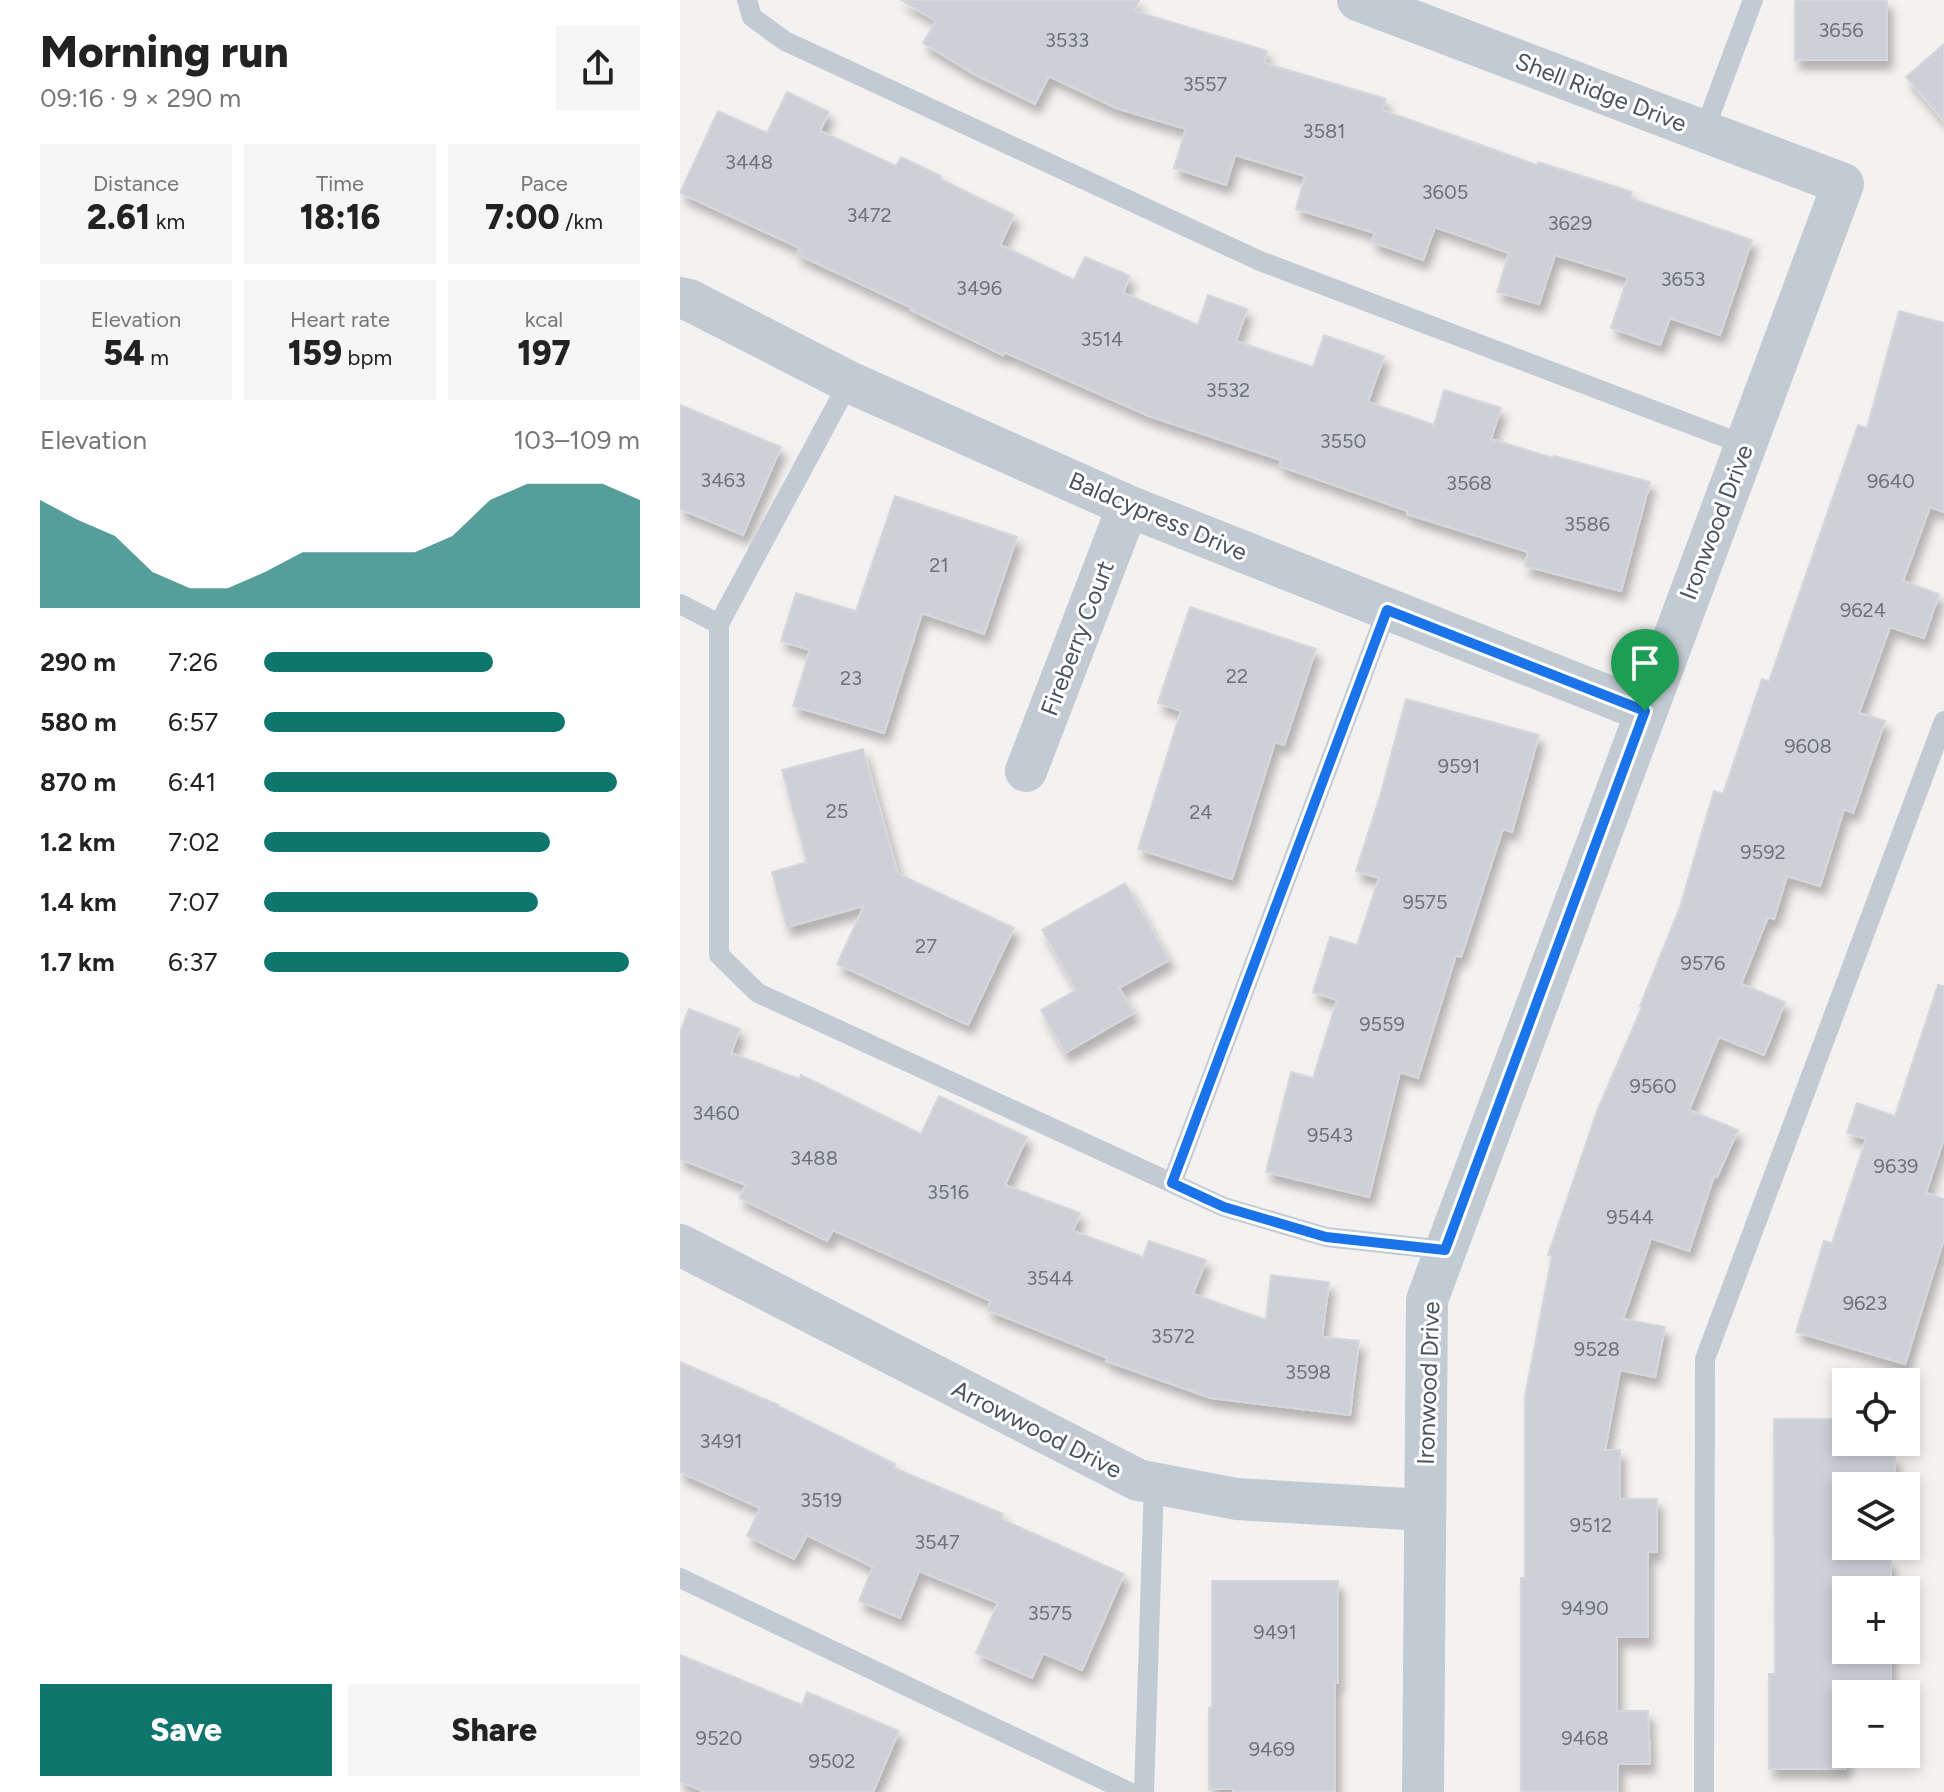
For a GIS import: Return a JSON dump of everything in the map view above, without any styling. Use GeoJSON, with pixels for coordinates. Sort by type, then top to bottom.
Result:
{"type":"FeatureCollection","features":[{"type":"Feature","properties":{"kind":"street","name":"Shell Ridge Drive"},"geometry":{"type":"LineString","coordinates":[[1358,0],[1843,184]]}},
{"type":"Feature","properties":{"kind":"street","name":"Ironwood Drive"},"geometry":{"type":"LineString","coordinates":[[1423,1792],[1427,1300],[1843,184]]}},
{"type":"Feature","properties":{"kind":"street","name":"Baldcypress Drive"},"geometry":{"type":"LineString","coordinates":[[680,298],[849,382],[1128,506],[1645,711]]}},
{"type":"Feature","properties":{"kind":"street","name":"Fireberry Court"},"geometry":{"type":"LineString","coordinates":[[1026,771],[1128,506]]}},
{"type":"Feature","properties":{"kind":"street","name":"Arrowwood Drive"},"geometry":{"type":"LineString","coordinates":[[680,1245],[1138,1480],[1236,1499],[1424,1510]]}},
{"type":"Feature","properties":{"kind":"lane"},"geometry":{"type":"LineString","coordinates":[[747,0],[752,17],[785,41],[1260,261],[1745,445]]}},
{"type":"Feature","properties":{"kind":"lane"},"geometry":{"type":"LineString","coordinates":[[1704,131],[1753,0]]}},
{"type":"Feature","properties":{"kind":"lane"},"geometry":{"type":"LineString","coordinates":[[849,382],[719,624],[719,955],[758,993],[1224,1207],[1326,1237],[1445,1250]]}},
{"type":"Feature","properties":{"kind":"lane"},"geometry":{"type":"LineString","coordinates":[[680,604],[719,624]]}},
{"type":"Feature","properties":{"kind":"lane"},"geometry":{"type":"LineString","coordinates":[[1172,1183],[1387,610]]}},
{"type":"Feature","properties":{"kind":"lane"},"geometry":{"type":"LineString","coordinates":[[1704,1792],[1705,1359],[1944,721]]}},
{"type":"Feature","properties":{"kind":"lane"},"geometry":{"type":"LineString","coordinates":[[1144,1792],[1154,1484]]}},
{"type":"Feature","properties":{"kind":"lane"},"geometry":{"type":"LineString","coordinates":[[680,1578],[1129,1792]]}},
{"type":"Feature","properties":{"kind":"building"},"geometry":{"type":"Polygon","coordinates":[[[901,0],[1139,0],[1134,11],[1267,51],[1264,63],[1386,99],[1382,110],[1537,165],[1538,162],[1632,192],[1630,198],[1752,240],[1720,335],[1670,318],[1660,345],[1611,328],[1628,277],[1555,255],[1539,304],[1497,292],[1509,253],[1435,227],[1423,260],[1372,242],[1375,233],[1296,209],[1305,176],[1235,155],[1226,185],[1174,168],[1186,129],[1116,108],[1049,76],[1035,104],[974,74],[923,43],[936,21],[901,0]]]}},
{"type":"Feature","properties":{"kind":"building"},"geometry":{"type":"Polygon","coordinates":[[[1795,0],[1887,0],[1887,60],[1795,60],[1795,0]]]}},
{"type":"Feature","properties":{"kind":"building"},"geometry":{"type":"Polygon","coordinates":[[[1944,44],[1944,121],[1906,77],[1944,44]]]}},
{"type":"Feature","properties":{"kind":"building"},"geometry":{"type":"Polygon","coordinates":[[[787,92],[829,112],[820,131],[896,166],[901,157],[1014,215],[1000,245],[1074,280],[1085,257],[1130,276],[1123,293],[1198,325],[1208,295],[1247,309],[1236,341],[1313,367],[1324,335],[1384,356],[1368,402],[1434,425],[1444,390],[1501,408],[1491,439],[1650,482],[1621,591],[1525,566],[1528,552],[1407,514],[1408,511],[1279,466],[1281,460],[1149,416],[1004,352],[1003,355],[797,254],[800,248],[680,193],[718,111],[767,133],[787,92]]]}},
{"type":"Feature","properties":{"kind":"building"},"geometry":{"type":"Polygon","coordinates":[[[1899,311],[1944,323],[1944,512],[1930,507],[1903,581],[1939,594],[1924,638],[1890,627],[1859,713],[1885,721],[1853,813],[1844,809],[1820,886],[1787,876],[1774,919],[1768,917],[1741,984],[1785,1002],[1764,1055],[1719,1037],[1689,1110],[1738,1130],[1717,1177],[1714,1176],[1689,1251],[1651,1238],[1623,1319],[1665,1327],[1655,1377],[1620,1370],[1605,1450],[1620,1450],[1620,1499],[1657,1499],[1657,1552],[1648,1552],[1648,1637],[1617,1637],[1617,1711],[1648,1711],[1650,1764],[1618,1764],[1618,1792],[1521,1792],[1525,1396],[1552,1256],[1548,1255],[1597,1111],[1642,1007],[1680,907],[1714,791],[1723,794],[1762,679],[1769,681],[1858,425],[1867,428],[1899,311]]]}},
{"type":"Feature","properties":{"kind":"building"},"geometry":{"type":"Polygon","coordinates":[[[680,405],[781,447],[743,535],[680,509],[680,405]]]}},
{"type":"Feature","properties":{"kind":"building"},"geometry":{"type":"Polygon","coordinates":[[[895,496],[1017,537],[984,634],[922,613],[884,733],[793,706],[810,650],[781,641],[796,593],[856,611],[895,496]]]}},
{"type":"Feature","properties":{"kind":"building"},"geometry":{"type":"Polygon","coordinates":[[[1190,607],[1316,649],[1284,745],[1275,742],[1232,879],[1138,849],[1181,711],[1158,703],[1190,607]]]}},
{"type":"Feature","properties":{"kind":"building"},"geometry":{"type":"Polygon","coordinates":[[[1406,699],[1539,735],[1512,832],[1503,829],[1461,957],[1456,955],[1418,1078],[1400,1072],[1369,1197],[1266,1172],[1291,1072],[1313,1078],[1337,1000],[1313,992],[1330,937],[1357,945],[1379,878],[1356,871],[1406,699]]]}},
{"type":"Feature","properties":{"kind":"building"},"geometry":{"type":"Polygon","coordinates":[[[863,749],[898,874],[1014,928],[968,1025],[837,964],[864,906],[787,927],[772,872],[807,862],[782,770],[863,749]]]}},
{"type":"Feature","properties":{"kind":"building"},"geometry":{"type":"Polygon","coordinates":[[[1125,883],[1169,960],[1119,988],[1134,1013],[1065,1053],[1041,1010],[1076,990],[1042,930],[1125,883]]]}},
{"type":"Feature","properties":{"kind":"building"},"geometry":{"type":"Polygon","coordinates":[[[1938,985],[1944,986],[1944,1138],[1926,1193],[1944,1199],[1944,1238],[1905,1364],[1796,1332],[1824,1241],[1832,1243],[1866,1139],[1847,1133],[1857,1103],[1895,1116],[1938,985]]]}},
{"type":"Feature","properties":{"kind":"building"},"geometry":{"type":"Polygon","coordinates":[[[689,1009],[740,1029],[731,1053],[799,1079],[801,1075],[921,1134],[939,1096],[1027,1137],[1005,1185],[1080,1213],[1073,1231],[1143,1257],[1149,1241],[1206,1260],[1193,1294],[1266,1320],[1271,1275],[1329,1282],[1322,1337],[1359,1341],[1350,1415],[1211,1398],[1106,1361],[1108,1358],[987,1310],[991,1301],[833,1230],[827,1241],[739,1198],[746,1185],[680,1159],[680,1032],[689,1009]]]}},
{"type":"Feature","properties":{"kind":"building"},"geometry":{"type":"Polygon","coordinates":[[[680,1362],[778,1405],[895,1464],[894,1468],[1003,1514],[1001,1519],[1124,1574],[1082,1670],[1043,1653],[1032,1678],[976,1653],[998,1603],[919,1571],[900,1618],[859,1601],[873,1567],[807,1535],[794,1559],[747,1536],[760,1508],[680,1472],[680,1362]]]}},
{"type":"Feature","properties":{"kind":"building"},"geometry":{"type":"Polygon","coordinates":[[[1774,1419],[1832,1419],[1832,1456],[1895,1456],[1895,1472],[1832,1472],[1832,1560],[1891,1560],[1891,1576],[1832,1576],[1832,1664],[1891,1664],[1891,1680],[1832,1680],[1832,1768],[1846,1769],[1769,1769],[1769,1674],[1775,1674],[1774,1419]]]}},
{"type":"Feature","properties":{"kind":"building"},"geometry":{"type":"Polygon","coordinates":[[[1212,1581],[1338,1581],[1335,1792],[1233,1792],[1233,1789],[1209,1789],[1212,1581]]]}},
{"type":"Feature","properties":{"kind":"building"},"geometry":{"type":"Polygon","coordinates":[[[680,1655],[802,1705],[807,1692],[899,1731],[873,1792],[705,1792],[680,1781],[680,1655]]]}},
{"type":"Feature","properties":{"kind":"route"},"geometry":{"type":"LineString","coordinates":[[1387,610],[1645,711],[1445,1250],[1326,1237],[1224,1207],[1172,1183],[1387,610]]}}]}
